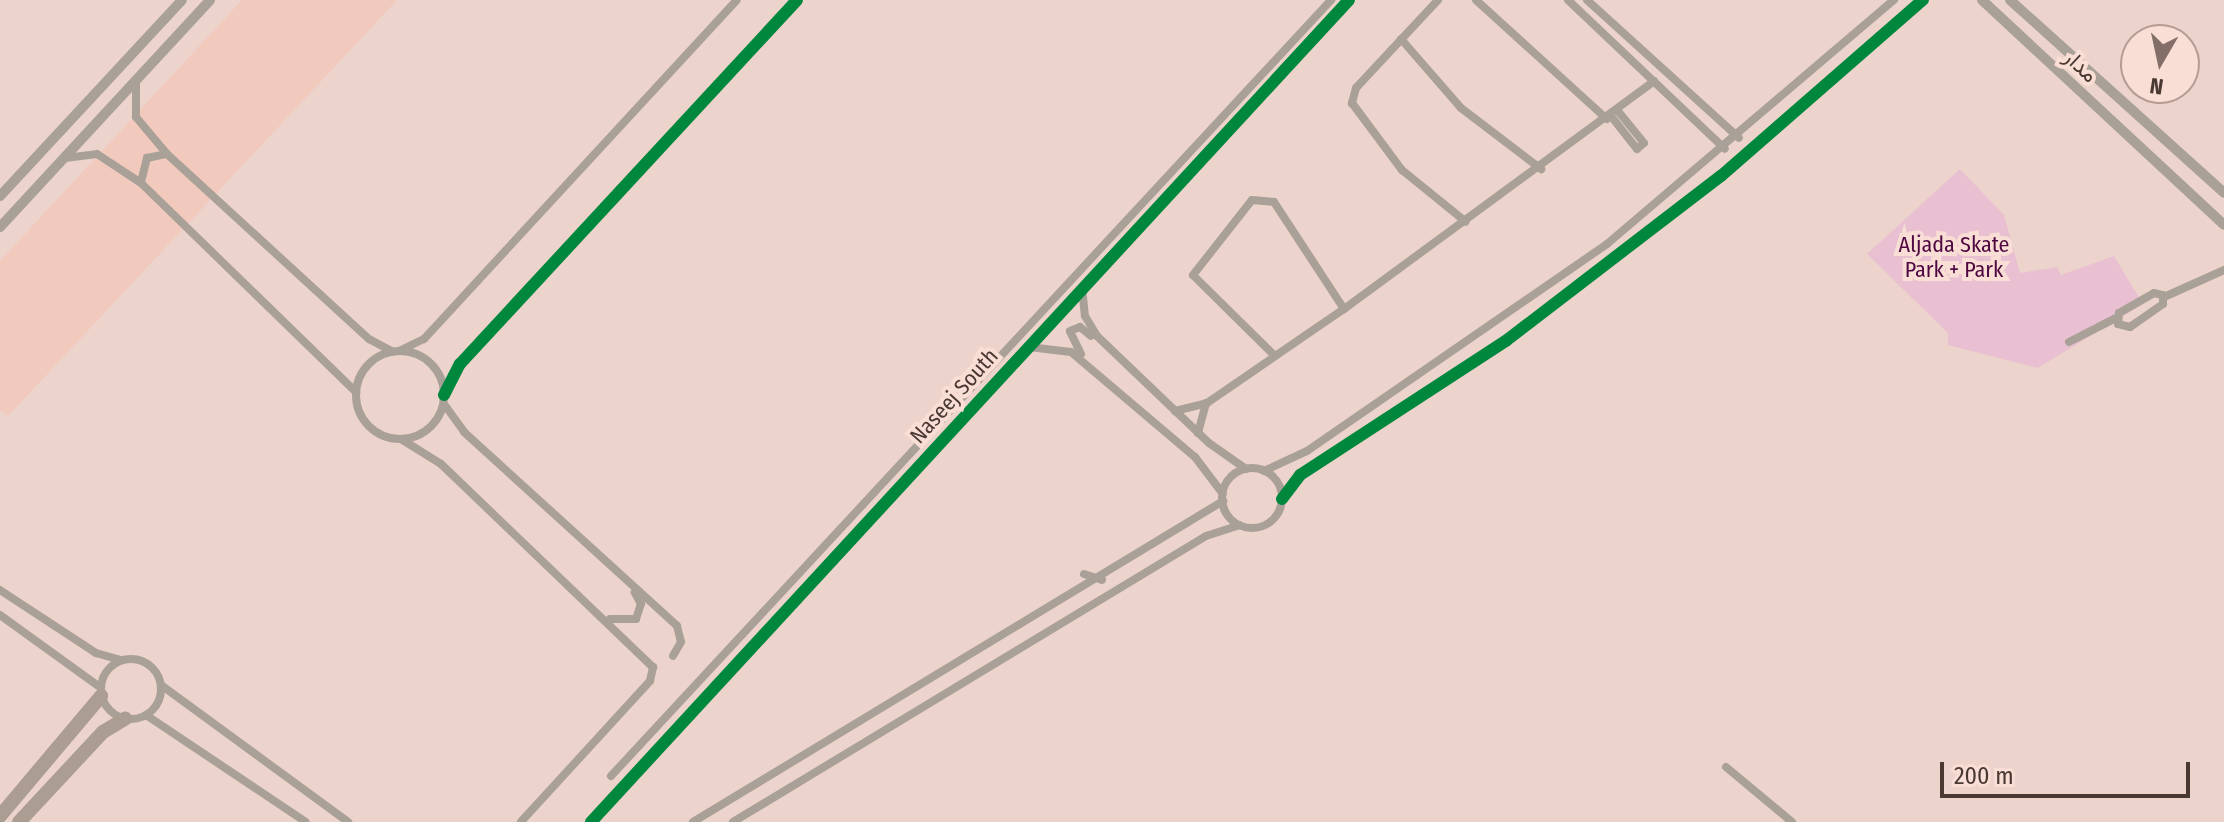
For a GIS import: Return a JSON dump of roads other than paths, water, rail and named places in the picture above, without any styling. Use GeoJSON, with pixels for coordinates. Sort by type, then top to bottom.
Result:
{"type":"FeatureCollection","features":[{"type":"Feature","properties":{"kind":"highway"},"geometry":{"type":"LineString","coordinates":[[0,816],[100,692]]}},
{"type":"Feature","properties":{"kind":"highway"},"geometry":{"type":"LineString","coordinates":[[19,822],[103,732],[125,719]]}},
{"type":"Feature","properties":{"kind":"street"},"geometry":{"type":"LineString","coordinates":[[0,196],[182,0]]}},
{"type":"Feature","properties":{"kind":"street"},"geometry":{"type":"LineString","coordinates":[[0,227],[210,0]]}},
{"type":"Feature","properties":{"kind":"street"},"geometry":{"type":"LineString","coordinates":[[356,392],[370,363],[424,339],[737,0]]}},
{"type":"Feature","properties":{"kind":"street"},"geometry":{"type":"LineString","coordinates":[[401,439],[425,432],[460,364],[797,0]]}},
{"type":"Feature","properties":{"kind":"street"},"geometry":{"type":"LineString","coordinates":[[611,776],[1331,0]]}},
{"type":"Feature","properties":{"kind":"street","name":"Naseej South"},"geometry":{"type":"LineString","coordinates":[[591,822],[1349,0]]}},
{"type":"Feature","properties":{"kind":"street"},"geometry":{"type":"LineString","coordinates":[[1438,0],[1354,91],[1353,110],[1406,174],[1466,222]]}},
{"type":"Feature","properties":{"kind":"street"},"geometry":{"type":"LineString","coordinates":[[1476,0],[1612,115]]}},
{"type":"Feature","properties":{"kind":"street"},"geometry":{"type":"LineString","coordinates":[[1568,0],[1725,149]]}},
{"type":"Feature","properties":{"kind":"street"},"geometry":{"type":"LineString","coordinates":[[1587,0],[1739,138]]}},
{"type":"Feature","properties":{"kind":"street"},"geometry":{"type":"LineString","coordinates":[[1082,288],[1087,322],[1106,345],[1198,433],[1246,469],[1264,471],[1298,456],[1549,287],[1739,138],[1894,0]]}},
{"type":"Feature","properties":{"kind":"street"},"geometry":{"type":"LineString","coordinates":[[733,822],[1206,536],[1239,525],[1268,524],[1300,475],[1507,340],[1705,189],[1923,0]]}},
{"type":"Feature","properties":{"kind":"street","name":"مدار"},"geometry":{"type":"LineString","coordinates":[[1982,0],[2224,225]]}},
{"type":"Feature","properties":{"kind":"street","name":"مدار"},"geometry":{"type":"LineString","coordinates":[[2010,0],[2224,193]]}},
{"type":"Feature","properties":{"kind":"street"},"geometry":{"type":"LineString","coordinates":[[1401,39],[1461,108],[1541,169]]}},
{"type":"Feature","properties":{"kind":"street"},"geometry":{"type":"LineString","coordinates":[[137,79],[136,117],[167,154],[369,339],[396,352],[427,360],[444,399],[464,432],[679,629],[673,656]]}},
{"type":"Feature","properties":{"kind":"street"},"geometry":{"type":"LineString","coordinates":[[1175,411],[1207,403],[1344,309],[1541,169],[1654,81]]}},
{"type":"Feature","properties":{"kind":"street"},"geometry":{"type":"LineString","coordinates":[[64,158],[97,154],[141,183],[356,392],[370,428],[401,439],[434,458],[650,661],[653,676],[521,822]]}},
{"type":"Feature","properties":{"kind":"street"},"geometry":{"type":"LineString","coordinates":[[141,183],[143,162],[167,154]]}},
{"type":"Feature","properties":{"kind":"street"},"geometry":{"type":"LineString","coordinates":[[1275,356],[1193,275],[1252,200],[1274,202],[1344,309]]}},
{"type":"Feature","properties":{"kind":"street"},"geometry":{"type":"LineString","coordinates":[[2116,318],[2130,327],[2164,297],[2223,268]]}},
{"type":"Feature","properties":{"kind":"street"},"geometry":{"type":"LineString","coordinates":[[2069,342],[2116,318],[2154,293],[2164,297]]}},
{"type":"Feature","properties":{"kind":"street"},"geometry":{"type":"LineString","coordinates":[[1095,372],[1068,334],[1080,327],[1106,345]]}},
{"type":"Feature","properties":{"kind":"street"},"geometry":{"type":"LineString","coordinates":[[1024,349],[1060,346],[1095,372],[1195,457],[1239,525]]}},
{"type":"Feature","properties":{"kind":"street"},"geometry":{"type":"LineString","coordinates":[[1198,433],[1207,403]]}},
{"type":"Feature","properties":{"kind":"street"},"geometry":{"type":"LineString","coordinates":[[693,822],[1102,580],[1223,498],[1246,469]]}},
{"type":"Feature","properties":{"kind":"street"},"geometry":{"type":"LineString","coordinates":[[1264,471],[1282,499]]}},
{"type":"Feature","properties":{"kind":"street"},"geometry":{"type":"LineString","coordinates":[[1084,574],[1102,580]]}},
{"type":"Feature","properties":{"kind":"street"},"geometry":{"type":"LineString","coordinates":[[591,606],[617,623],[636,619],[640,599],[623,577]]}},
{"type":"Feature","properties":{"kind":"street"},"geometry":{"type":"LineString","coordinates":[[0,590],[96,653],[145,662],[161,685],[348,822]]}},
{"type":"Feature","properties":{"kind":"street"},"geometry":{"type":"LineString","coordinates":[[0,615],[100,692],[125,719],[146,715],[306,822]]}},
{"type":"Feature","properties":{"kind":"street"},"geometry":{"type":"LineString","coordinates":[[100,692],[121,660]]}},
{"type":"Feature","properties":{"kind":"street"},"geometry":{"type":"LineString","coordinates":[[146,715],[161,685]]}},
{"type":"Feature","properties":{"kind":"street"},"geometry":{"type":"LineString","coordinates":[[1726,767],[1792,822]]}},
{"type":"Feature","properties":{"kind":"park label","name":"Aljada Skate Park + Park"},"geometry":{"type":"Point","coordinates":[1954,256]}}]}
